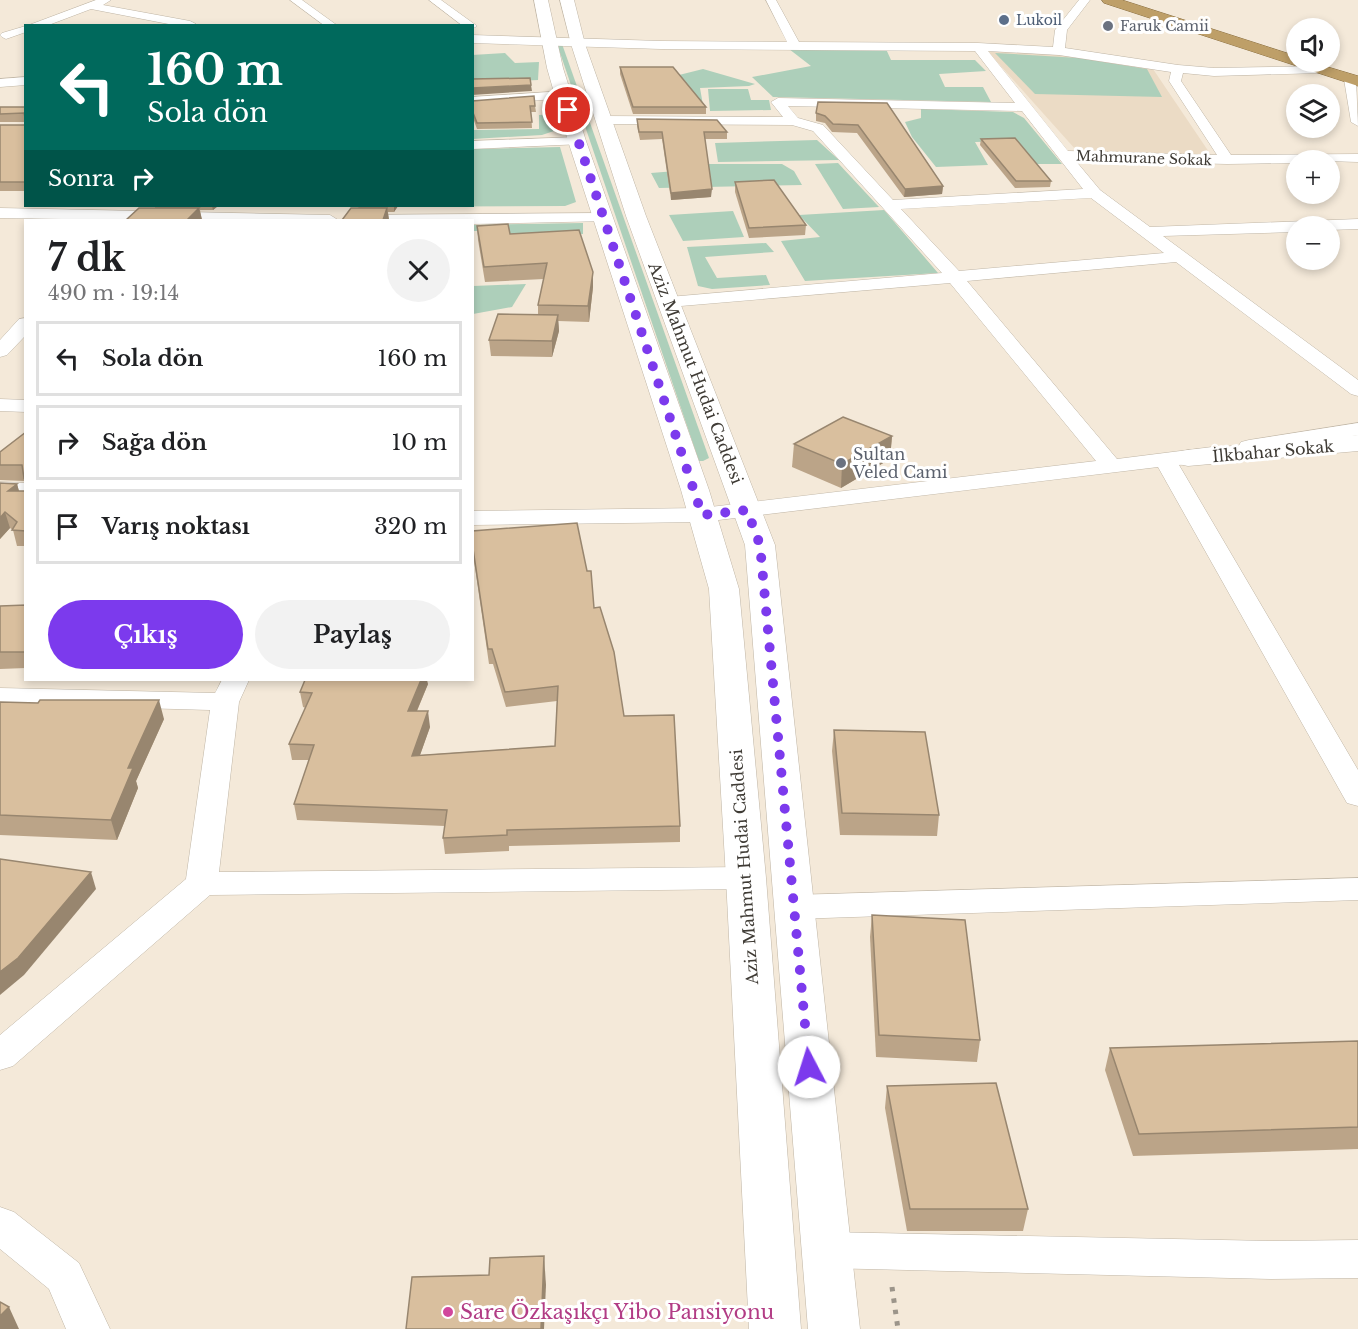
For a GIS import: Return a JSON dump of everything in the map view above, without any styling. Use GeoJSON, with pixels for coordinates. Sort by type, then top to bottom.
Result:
{"type":"FeatureCollection","features":[{"type":"Feature","properties":{"kind":"highway"},"geometry":{"type":"LineString","coordinates":[[1109,0],[1286,58]]}},
{"type":"Feature","properties":{"kind":"highway"},"geometry":{"type":"LineString","coordinates":[[1144,0],[1203,23],[1286,50]]}},
{"type":"Feature","properties":{"kind":"highway"},"geometry":{"type":"LineString","coordinates":[[1339,72],[1355,78]]}},
{"type":"Feature","properties":{"kind":"street"},"geometry":{"type":"LineString","coordinates":[[40,24],[108,0]]}},
{"type":"Feature","properties":{"kind":"street"},"geometry":{"type":"LineString","coordinates":[[295,0],[330,24]]}},
{"type":"Feature","properties":{"kind":"street"},"geometry":{"type":"LineString","coordinates":[[434,0],[469,24]]}},
{"type":"Feature","properties":{"kind":"street","name":"Aziz Mahmut Hudai Caddesi"},"geometry":{"type":"LineString","coordinates":[[541,0],[603,120],[760,545],[834,1329]]}},
{"type":"Feature","properties":{"kind":"street","name":"Aziz Mahmut Hudai Caddesi"},"geometry":{"type":"LineString","coordinates":[[567,0],[563,43],[564,95],[602,218],[702,515],[723,589],[746,878],[775,1329]]}},
{"type":"Feature","properties":{"kind":"street"},"geometry":{"type":"LineString","coordinates":[[771,0],[795,46]]}},
{"type":"Feature","properties":{"kind":"street"},"geometry":{"type":"LineString","coordinates":[[1059,51],[1061,30],[1085,0]]}},
{"type":"Feature","properties":{"kind":"street"},"geometry":{"type":"LineString","coordinates":[[91,6],[190,22]]}},
{"type":"Feature","properties":{"kind":"street"},"geometry":{"type":"LineString","coordinates":[[474,27],[491,39]]}},
{"type":"Feature","properties":{"kind":"street"},"geometry":{"type":"LineString","coordinates":[[2,36],[24,29]]}},
{"type":"Feature","properties":{"kind":"street"},"geometry":{"type":"LineString","coordinates":[[474,39],[563,43],[978,47],[1059,51],[1178,69],[1256,72],[1286,69]]}},
{"type":"Feature","properties":{"kind":"street"},"geometry":{"type":"LineString","coordinates":[[978,47],[1094,193],[1358,390]]}},
{"type":"Feature","properties":{"kind":"street","name":"Mahmurane Sokak"},"geometry":{"type":"LineString","coordinates":[[1178,69],[1175,81],[1227,160]]}},
{"type":"Feature","properties":{"kind":"street"},"geometry":{"type":"LineString","coordinates":[[1355,78],[1358,122]]}},
{"type":"Feature","properties":{"kind":"street"},"geometry":{"type":"LineString","coordinates":[[0,83],[24,81]]}},
{"type":"Feature","properties":{"kind":"street"},"geometry":{"type":"LineString","coordinates":[[474,101],[564,95]]}},
{"type":"Feature","properties":{"kind":"street"},"geometry":{"type":"LineString","coordinates":[[794,121],[778,102],[1025,107]]}},
{"type":"Feature","properties":{"kind":"street"},"geometry":{"type":"LineString","coordinates":[[603,120],[794,121],[818,128],[956,278],[1111,465]]}},
{"type":"Feature","properties":{"kind":"street"},"geometry":{"type":"LineString","coordinates":[[474,145],[577,141]]}},
{"type":"Feature","properties":{"kind":"street","name":"Mahmurane Sokak"},"geometry":{"type":"LineString","coordinates":[[1063,156],[1227,160]]}},
{"type":"Feature","properties":{"kind":"street"},"geometry":{"type":"LineString","coordinates":[[1227,160],[1358,159]]}},
{"type":"Feature","properties":{"kind":"street"},"geometry":{"type":"LineString","coordinates":[[889,205],[1094,193]]}},
{"type":"Feature","properties":{"kind":"street"},"geometry":{"type":"LineString","coordinates":[[0,213],[294,219]]}},
{"type":"Feature","properties":{"kind":"street"},"geometry":{"type":"LineString","coordinates":[[466,219],[602,218]]}},
{"type":"Feature","properties":{"kind":"street"},"geometry":{"type":"LineString","coordinates":[[1340,225],[1358,224]]}},
{"type":"Feature","properties":{"kind":"street"},"geometry":{"type":"LineString","coordinates":[[1147,232],[1286,227]]}},
{"type":"Feature","properties":{"kind":"street"},"geometry":{"type":"LineString","coordinates":[[669,302],[1180,257]]}},
{"type":"Feature","properties":{"kind":"street"},"geometry":{"type":"LineString","coordinates":[[0,351],[24,325]]}},
{"type":"Feature","properties":{"kind":"street"},"geometry":{"type":"LineString","coordinates":[[0,405],[24,406]]}},
{"type":"Feature","properties":{"kind":"street"},"geometry":{"type":"LineString","coordinates":[[474,518],[702,515],[1176,459],[1358,429]]}},
{"type":"Feature","properties":{"kind":"street","name":"İlkbahar Sokak"},"geometry":{"type":"LineString","coordinates":[[1176,459],[1358,443]]}},
{"type":"Feature","properties":{"kind":"street"},"geometry":{"type":"LineString","coordinates":[[1176,459],[1358,796]]}},
{"type":"Feature","properties":{"kind":"street"},"geometry":{"type":"LineString","coordinates":[[0,489],[24,490]]}},
{"type":"Feature","properties":{"kind":"street"},"geometry":{"type":"LineString","coordinates":[[0,696],[230,691],[202,884]]}},
{"type":"Feature","properties":{"kind":"street"},"geometry":{"type":"LineString","coordinates":[[0,1056],[202,884],[746,878]]}},
{"type":"Feature","properties":{"kind":"street"},"geometry":{"type":"LineString","coordinates":[[794,907],[1358,889]]}},
{"type":"Feature","properties":{"kind":"street"},"geometry":{"type":"LineString","coordinates":[[0,1225],[64,1276],[88,1329]]}},
{"type":"Feature","properties":{"kind":"street"},"geometry":{"type":"LineString","coordinates":[[826,1250],[1271,1260],[1358,1259]]}},
{"type":"Feature","properties":{"kind":"path"},"geometry":{"type":"LineString","coordinates":[[887,1251],[898,1329]]}},
{"type":"Feature","properties":{"kind":"shaded area"},"geometry":{"type":"Polygon","coordinates":[[[992,51],[1042,52],[1153,69],[1213,158],[1087,155],[1076,150],[989,53],[992,51]]]}},
{"type":"Feature","properties":{"kind":"green space"},"geometry":{"type":"Polygon","coordinates":[[[557,44],[562,44],[709,458],[703,461],[699,461],[557,44]]]}},
{"type":"Feature","properties":{"kind":"green space"},"geometry":{"type":"Polygon","coordinates":[[[789,49],[886,49],[891,60],[975,60],[986,71],[939,74],[945,87],[983,87],[991,102],[773,97],[752,77],[811,66],[789,49]]]}},
{"type":"Feature","properties":{"kind":"green space"},"geometry":{"type":"Polygon","coordinates":[[[505,53],[515,63],[539,62],[538,80],[474,83],[474,55],[505,53]]]}},
{"type":"Feature","properties":{"kind":"green space"},"geometry":{"type":"Polygon","coordinates":[[[995,53],[1079,58],[1147,69],[1162,97],[1035,94],[995,53]]]}},
{"type":"Feature","properties":{"kind":"green space"},"geometry":{"type":"Polygon","coordinates":[[[703,69],[755,84],[700,88],[704,111],[685,111],[686,82],[679,75],[703,69]]]}},
{"type":"Feature","properties":{"kind":"green space"},"geometry":{"type":"Polygon","coordinates":[[[708,89],[748,89],[751,100],[769,100],[771,110],[710,111],[708,89]]]}},
{"type":"Feature","properties":{"kind":"green space"},"geometry":{"type":"Polygon","coordinates":[[[921,109],[1013,112],[1024,118],[1062,164],[1035,164],[1016,141],[975,142],[988,165],[936,167],[912,137],[905,122],[921,118],[921,109]]]}},
{"type":"Feature","properties":{"kind":"green space"},"geometry":{"type":"Polygon","coordinates":[[[556,114],[557,130],[542,135],[474,139],[474,130],[539,129],[539,115],[556,114]]]}},
{"type":"Feature","properties":{"kind":"green space"},"geometry":{"type":"Polygon","coordinates":[[[817,140],[839,160],[718,162],[715,143],[817,140]]]}},
{"type":"Feature","properties":{"kind":"green space"},"geometry":{"type":"Polygon","coordinates":[[[560,147],[576,202],[565,206],[474,206],[474,149],[560,147]]]}},
{"type":"Feature","properties":{"kind":"green space"},"geometry":{"type":"Polygon","coordinates":[[[838,163],[879,207],[843,209],[815,164],[838,163]]]}},
{"type":"Feature","properties":{"kind":"green space"},"geometry":{"type":"Polygon","coordinates":[[[686,164],[782,164],[794,171],[802,185],[659,188],[651,173],[688,170],[686,164]]]}},
{"type":"Feature","properties":{"kind":"green space"},"geometry":{"type":"Polygon","coordinates":[[[884,210],[938,273],[805,281],[781,241],[820,237],[799,215],[884,210]]]}},
{"type":"Feature","properties":{"kind":"green space"},"geometry":{"type":"Polygon","coordinates":[[[733,211],[744,237],[683,241],[669,215],[733,211]]]}},
{"type":"Feature","properties":{"kind":"green space"},"geometry":{"type":"Polygon","coordinates":[[[583,223],[583,234],[534,237],[512,235],[503,231],[474,231],[474,225],[583,223]]]}},
{"type":"Feature","properties":{"kind":"green space"},"geometry":{"type":"Polygon","coordinates":[[[766,243],[774,252],[705,257],[717,278],[766,275],[770,285],[712,289],[698,286],[687,247],[766,243]]]}},
{"type":"Feature","properties":{"kind":"green space"},"geometry":{"type":"Polygon","coordinates":[[[526,284],[512,307],[474,314],[474,286],[526,284]]]}},
{"type":"Feature","properties":{"kind":"building"},"geometry":{"type":"Polygon","coordinates":[[[620,67],[673,67],[706,107],[633,107],[620,67]]]}},
{"type":"Feature","properties":{"kind":"building"},"geometry":{"type":"Polygon","coordinates":[[[530,78],[531,85],[474,88],[474,79],[530,78]]]}},
{"type":"Feature","properties":{"kind":"building"},"geometry":{"type":"Polygon","coordinates":[[[534,96],[535,106],[530,106],[532,122],[477,123],[474,115],[474,101],[534,96]]]}},
{"type":"Feature","properties":{"kind":"building"},"geometry":{"type":"Polygon","coordinates":[[[818,102],[887,103],[943,186],[905,189],[858,125],[833,124],[825,116],[816,113],[818,102]]]}},
{"type":"Feature","properties":{"kind":"building"},"geometry":{"type":"Polygon","coordinates":[[[0,107],[24,107],[24,113],[0,114],[0,107]]]}},
{"type":"Feature","properties":{"kind":"building"},"geometry":{"type":"Polygon","coordinates":[[[637,119],[717,120],[727,132],[704,132],[712,189],[671,193],[662,132],[639,132],[637,119]]]}},
{"type":"Feature","properties":{"kind":"building"},"geometry":{"type":"Polygon","coordinates":[[[0,125],[24,125],[24,182],[0,182],[0,125]]]}},
{"type":"Feature","properties":{"kind":"building"},"geometry":{"type":"Polygon","coordinates":[[[1015,138],[1051,181],[1016,181],[981,139],[1015,138]]]}},
{"type":"Feature","properties":{"kind":"building"},"geometry":{"type":"Polygon","coordinates":[[[774,180],[806,225],[749,228],[735,182],[774,180]]]}},
{"type":"Feature","properties":{"kind":"building"},"geometry":{"type":"Polygon","coordinates":[[[139,208],[199,208],[188,219],[127,219],[139,208]]]}},
{"type":"Feature","properties":{"kind":"building"},"geometry":{"type":"Polygon","coordinates":[[[351,208],[387,208],[383,219],[343,219],[351,208]]]}},
{"type":"Feature","properties":{"kind":"building"},"geometry":{"type":"Polygon","coordinates":[[[508,224],[510,234],[579,230],[593,272],[588,306],[538,305],[547,263],[484,267],[477,226],[508,224]]]}},
{"type":"Feature","properties":{"kind":"building"},"geometry":{"type":"Polygon","coordinates":[[[498,314],[558,315],[552,341],[489,340],[498,314]]]}},
{"type":"Feature","properties":{"kind":"building"},"geometry":{"type":"Polygon","coordinates":[[[843,417],[892,436],[842,464],[794,444],[843,417]]]}},
{"type":"Feature","properties":{"kind":"building"},"geometry":{"type":"Polygon","coordinates":[[[24,434],[24,478],[22,465],[0,465],[0,452],[24,434]]]}},
{"type":"Feature","properties":{"kind":"building"},"geometry":{"type":"Polygon","coordinates":[[[0,483],[17,484],[8,491],[24,491],[24,531],[12,530],[17,522],[5,512],[0,518],[0,483]]]}},
{"type":"Feature","properties":{"kind":"building"},"geometry":{"type":"Polygon","coordinates":[[[577,523],[587,571],[591,571],[594,608],[600,607],[614,652],[624,716],[674,715],[680,826],[507,830],[507,835],[443,838],[447,810],[294,804],[314,745],[289,744],[312,693],[300,692],[305,681],[421,681],[408,711],[428,711],[412,756],[555,746],[558,686],[505,692],[492,649],[488,649],[474,555],[474,531],[577,523]]]}},
{"type":"Feature","properties":{"kind":"building"},"geometry":{"type":"Polygon","coordinates":[[[24,605],[24,652],[0,652],[0,606],[24,605]]]}},
{"type":"Feature","properties":{"kind":"building"},"geometry":{"type":"Polygon","coordinates":[[[40,700],[159,700],[128,768],[133,768],[111,820],[0,815],[0,702],[38,703],[40,700]]]}},
{"type":"Feature","properties":{"kind":"building"},"geometry":{"type":"Polygon","coordinates":[[[834,730],[925,732],[939,815],[842,813],[834,730]]]}},
{"type":"Feature","properties":{"kind":"building"},"geometry":{"type":"Polygon","coordinates":[[[0,859],[91,872],[18,958],[0,972],[0,859]]]}},
{"type":"Feature","properties":{"kind":"building"},"geometry":{"type":"Polygon","coordinates":[[[872,915],[965,920],[980,1040],[879,1035],[872,915]]]}},
{"type":"Feature","properties":{"kind":"building"},"geometry":{"type":"Polygon","coordinates":[[[1358,1041],[1358,1127],[1139,1134],[1110,1048],[1358,1041]]]}},
{"type":"Feature","properties":{"kind":"building"},"geometry":{"type":"Polygon","coordinates":[[[996,1083],[1028,1209],[910,1209],[887,1086],[996,1083]]]}},
{"type":"Feature","properties":{"kind":"building"},"geometry":{"type":"Polygon","coordinates":[[[544,1256],[541,1329],[406,1329],[412,1277],[489,1275],[490,1258],[544,1256]]]}},
{"type":"Feature","properties":{"kind":"building"},"geometry":{"type":"Polygon","coordinates":[[[0,1302],[9,1307],[0,1316],[0,1302]]]}},
{"type":"Feature","properties":{"kind":"place","name":"Lukoil"},"geometry":{"type":"Point","coordinates":[1004,20]}},
{"type":"Feature","properties":{"kind":"place","name":"Faruk Camii"},"geometry":{"type":"Point","coordinates":[1108,26]}},
{"type":"Feature","properties":{"kind":"place","name":"Sultan Veled Cami"},"geometry":{"type":"Point","coordinates":[841,463]}},
{"type":"Feature","properties":{"kind":"place","name":"Sare Özkaşıkçı Yibo Pansiyonu"},"geometry":{"type":"Point","coordinates":[448,1312]}},
{"type":"Feature","properties":{"kind":"route"},"geometry":{"type":"LineString","coordinates":[[568,110],[702,515],[747,510],[760,545],[809,1067]]}}]}
